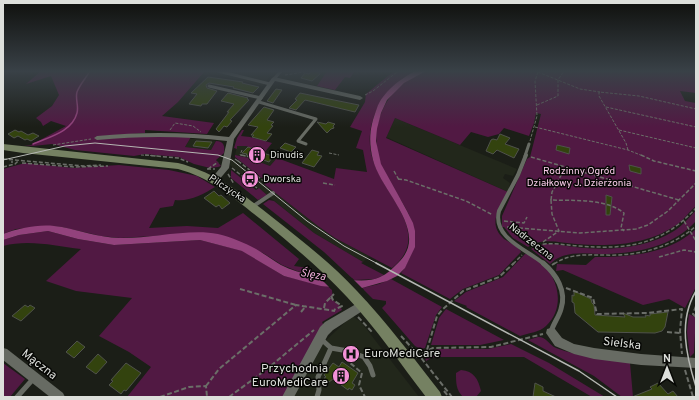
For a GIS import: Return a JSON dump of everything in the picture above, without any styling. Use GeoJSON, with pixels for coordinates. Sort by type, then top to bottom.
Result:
{"type":"FeatureCollection","features":[{"type":"Feature","properties":{"kind":"street"},"geometry":{"type":"LineString","coordinates":[[214,179],[224,170],[231,139],[267,90]]}},
{"type":"Feature","properties":{"kind":"street"},"geometry":{"type":"LineString","coordinates":[[327,90],[360,98]]}},
{"type":"Feature","properties":{"kind":"street"},"geometry":{"type":"LineString","coordinates":[[97,138],[127,135],[168,134],[231,139]]}},
{"type":"Feature","properties":{"kind":"street","name":"Pilczycka"},"geometry":{"type":"LineString","coordinates":[[3,147],[114,163]]}},
{"type":"Feature","properties":{"kind":"street","name":"Pilczycka"},"geometry":{"type":"LineString","coordinates":[[3,154],[86,162],[184,167],[196,170],[214,179],[252,207],[316,260],[363,305]]}},
{"type":"Feature","properties":{"kind":"street"},"geometry":{"type":"LineString","coordinates":[[288,397],[318,332],[329,326],[338,314],[363,305],[386,332],[435,397]]}},
{"type":"Feature","properties":{"kind":"street","name":"Sielska"},"geometry":{"type":"LineString","coordinates":[[551,333],[555,341],[561,344],[606,356],[696,363]]}},
{"type":"Feature","properties":{"kind":"street","name":"Mączna"},"geometry":{"type":"LineString","coordinates":[[3,353],[59,397]]}},
{"type":"Feature","properties":{"kind":"lane"},"geometry":{"type":"LineString","coordinates":[[222,90],[260,100],[316,119],[298,141],[306,144]]}},
{"type":"Feature","properties":{"kind":"lane","name":"Nadrzeczna"},"geometry":{"type":"LineString","coordinates":[[529,144],[519,173],[498,218],[499,226],[504,234],[549,267],[561,286],[562,307],[551,333]]}},
{"type":"Feature","properties":{"kind":"lane"},"geometry":{"type":"LineString","coordinates":[[252,207],[273,193]]}},
{"type":"Feature","properties":{"kind":"lane"},"geometry":{"type":"LineString","coordinates":[[318,332],[331,348],[348,351],[364,357],[370,366],[373,376]]}},
{"type":"Feature","properties":{"kind":"lane"},"geometry":{"type":"LineString","coordinates":[[317,397],[320,390],[318,376],[331,348]]}},
{"type":"Feature","properties":{"kind":"lane"},"geometry":{"type":"LineString","coordinates":[[17,397],[34,378]]}},
{"type":"Feature","properties":{"kind":"path"},"geometry":{"type":"LineString","coordinates":[[360,98],[376,90]]}},
{"type":"Feature","properties":{"kind":"path"},"geometry":{"type":"LineString","coordinates":[[529,144],[537,116],[536,90]]}},
{"type":"Feature","properties":{"kind":"path"},"geometry":{"type":"LineString","coordinates":[[537,104],[558,96],[558,90]]}},
{"type":"Feature","properties":{"kind":"path"},"geometry":{"type":"LineString","coordinates":[[584,90],[638,96],[696,109]]}},
{"type":"Feature","properties":{"kind":"path"},"geometry":{"type":"LineString","coordinates":[[600,92],[598,94],[626,143],[628,150]]}},
{"type":"Feature","properties":{"kind":"path"},"geometry":{"type":"LineString","coordinates":[[605,107],[696,127]]}},
{"type":"Feature","properties":{"kind":"path"},"geometry":{"type":"LineString","coordinates":[[168,134],[175,123],[193,126],[200,131],[201,136]]}},
{"type":"Feature","properties":{"kind":"path"},"geometry":{"type":"LineString","coordinates":[[535,127],[628,150],[654,161],[696,171]]}},
{"type":"Feature","properties":{"kind":"path"},"geometry":{"type":"LineString","coordinates":[[619,130],[696,148]]}},
{"type":"Feature","properties":{"kind":"path"},"geometry":{"type":"LineString","coordinates":[[52,146],[97,138]]}},
{"type":"Feature","properties":{"kind":"path"},"geometry":{"type":"LineString","coordinates":[[242,150],[240,155],[254,158],[256,156]]}},
{"type":"Feature","properties":{"kind":"path"},"geometry":{"type":"LineString","coordinates":[[330,153],[339,155]]}},
{"type":"Feature","properties":{"kind":"path"},"geometry":{"type":"LineString","coordinates":[[526,156],[679,200]]}},
{"type":"Feature","properties":{"kind":"path"},"geometry":{"type":"LineString","coordinates":[[3,159],[84,166],[114,163]]}},
{"type":"Feature","properties":{"kind":"path"},"geometry":{"type":"LineString","coordinates":[[3,167],[15,164],[19,160]]}},
{"type":"Feature","properties":{"kind":"path"},"geometry":{"type":"LineString","coordinates":[[219,161],[207,170],[220,168]]}},
{"type":"Feature","properties":{"kind":"path"},"geometry":{"type":"LineString","coordinates":[[238,161],[265,182]]}},
{"type":"Feature","properties":{"kind":"path"},"geometry":{"type":"LineString","coordinates":[[22,163],[97,167],[114,163]]}},
{"type":"Feature","properties":{"kind":"path"},"geometry":{"type":"LineString","coordinates":[[230,167],[257,188]]}},
{"type":"Feature","properties":{"kind":"path"},"geometry":{"type":"LineString","coordinates":[[557,232],[559,231],[552,214],[551,200],[552,192],[565,167]]}},
{"type":"Feature","properties":{"kind":"path"},"geometry":{"type":"LineString","coordinates":[[394,172],[399,180],[406,180],[466,202],[498,218],[524,223],[527,216]]}},
{"type":"Feature","properties":{"kind":"path"},"geometry":{"type":"LineString","coordinates":[[323,183],[335,185]]}},
{"type":"Feature","properties":{"kind":"path"},"geometry":{"type":"LineString","coordinates":[[499,226],[580,233],[624,231],[648,226],[668,211],[696,183]]}},
{"type":"Feature","properties":{"kind":"path"},"geometry":{"type":"LineString","coordinates":[[551,200],[578,201],[616,208],[624,213],[621,228],[624,231]]}},
{"type":"Feature","properties":{"kind":"path"},"geometry":{"type":"LineString","coordinates":[[427,350],[437,316],[442,310],[463,291],[499,277],[531,247],[543,243],[595,247],[629,245],[655,239],[666,234],[684,221],[696,208]]}},
{"type":"Feature","properties":{"kind":"path"},"geometry":{"type":"LineString","coordinates":[[684,221],[696,241]]}},
{"type":"Feature","properties":{"kind":"path"},"geometry":{"type":"LineString","coordinates":[[549,267],[562,259],[576,256],[618,255],[649,250],[671,243],[696,226]]}},
{"type":"Feature","properties":{"kind":"path"},"geometry":{"type":"LineString","coordinates":[[543,243],[546,239],[557,232]]}},
{"type":"Feature","properties":{"kind":"path"},"geometry":{"type":"LineString","coordinates":[[659,257],[684,250],[696,252]]}},
{"type":"Feature","properties":{"kind":"path"},"geometry":{"type":"LineString","coordinates":[[561,286],[593,298],[597,314],[647,313],[682,309],[680,333],[682,357]]}},
{"type":"Feature","properties":{"kind":"path"},"geometry":{"type":"LineString","coordinates":[[240,290],[296,305],[324,309],[338,314],[342,306],[333,300],[331,296]]}},
{"type":"Feature","properties":{"kind":"path"},"geometry":{"type":"LineString","coordinates":[[324,309],[325,303],[334,294]]}},
{"type":"Feature","properties":{"kind":"path"},"geometry":{"type":"LineString","coordinates":[[207,397],[206,386],[219,369],[296,305]]}},
{"type":"Feature","properties":{"kind":"path"},"geometry":{"type":"LineString","coordinates":[[300,312],[306,306]]}},
{"type":"Feature","properties":{"kind":"path"},"geometry":{"type":"LineString","coordinates":[[696,306],[693,314],[696,317]]}},
{"type":"Feature","properties":{"kind":"path"},"geometry":{"type":"LineString","coordinates":[[229,397],[318,332]]}},
{"type":"Feature","properties":{"kind":"path"},"geometry":{"type":"LineString","coordinates":[[667,332],[680,333]]}},
{"type":"Feature","properties":{"kind":"path"},"geometry":{"type":"LineString","coordinates":[[420,354],[438,347],[482,348],[551,333]]}},
{"type":"Feature","properties":{"kind":"path"},"geometry":{"type":"LineString","coordinates":[[348,351],[346,354],[349,362],[362,373],[359,386],[366,397]]}},
{"type":"Feature","properties":{"kind":"path"},"geometry":{"type":"LineString","coordinates":[[415,351],[452,397]]}},
{"type":"Feature","properties":{"kind":"path"},"geometry":{"type":"LineString","coordinates":[[684,366],[693,397]]}},
{"type":"Feature","properties":{"kind":"path"},"geometry":{"type":"LineString","coordinates":[[160,397],[188,387],[206,386]]}},
{"type":"Feature","properties":{"kind":"shaded area"},"geometry":{"type":"Polygon","coordinates":[[[390,90],[397,90],[387,100],[381,113],[376,141],[381,164],[413,223],[415,231],[415,247],[405,268],[397,276],[387,281],[362,288],[321,286],[284,276],[242,251],[200,240],[114,245],[78,239],[48,231],[19,235],[3,240],[3,234],[17,229],[47,225],[119,238],[207,232],[223,235],[243,242],[281,265],[304,274],[346,280],[376,279],[387,273],[398,263],[407,251],[409,238],[407,225],[401,212],[378,172],[373,160],[370,140],[371,127],[379,102],[390,90]]]}},
{"type":"Feature","properties":{"kind":"shaded area"},"geometry":{"type":"Polygon","coordinates":[[[395,118],[517,169],[513,176],[505,174],[503,178],[510,183],[508,192],[386,137],[395,118]]]}},
{"type":"Feature","properties":{"kind":"shaded area"},"geometry":{"type":"Polygon","coordinates":[[[190,139],[206,139],[216,141],[211,150],[185,147],[190,139]]]}},
{"type":"Feature","properties":{"kind":"shaded area"},"geometry":{"type":"Polygon","coordinates":[[[237,146],[246,146],[277,158],[270,166],[249,158],[235,155],[237,146]]]}},
{"type":"Feature","properties":{"kind":"shaded area"},"geometry":{"type":"Polygon","coordinates":[[[231,158],[318,226],[335,238],[369,256],[363,262],[314,233],[230,165],[231,158]]]}},
{"type":"Feature","properties":{"kind":"shaded area","name":"EuroMediCare"},"geometry":{"type":"Polygon","coordinates":[[[352,316],[361,322],[419,397],[293,397],[321,345],[352,316]]]}},
{"type":"Feature","properties":{"kind":"green space"},"geometry":{"type":"Polygon","coordinates":[[[57,90],[189,90],[178,102],[162,116],[214,123],[207,134],[145,130],[145,133],[103,136],[191,137],[185,147],[211,150],[216,141],[219,141],[223,144],[224,153],[216,160],[221,166],[210,168],[194,164],[179,157],[145,154],[134,156],[75,150],[52,144],[33,146],[24,145],[31,145],[66,126],[51,121],[43,126],[36,118],[52,106],[59,95],[57,90]]]}},
{"type":"Feature","properties":{"kind":"green space"},"geometry":{"type":"Polygon","coordinates":[[[371,90],[390,90],[383,98],[374,115],[370,136],[370,149],[380,176],[396,202],[403,216],[407,229],[408,242],[403,255],[392,268],[335,238],[318,226],[264,184],[267,182],[235,157],[235,155],[249,158],[270,166],[277,158],[334,179],[336,168],[367,172],[363,150],[356,148],[362,131],[350,127],[365,102],[366,94],[371,90]]]}},
{"type":"Feature","properties":{"kind":"green space","name":"Rodzinny Ogród Działkowy J. Dzierżonia"},"geometry":{"type":"Polygon","coordinates":[[[396,90],[696,90],[696,93],[680,91],[685,101],[696,103],[696,206],[679,223],[668,230],[643,240],[629,243],[602,245],[545,241],[528,247],[513,238],[504,227],[502,227],[502,216],[527,159],[530,157],[541,114],[536,113],[529,136],[504,128],[499,134],[488,137],[471,132],[460,145],[395,118],[386,138],[508,192],[496,216],[496,228],[504,239],[516,246],[521,252],[499,275],[463,289],[450,299],[401,273],[410,257],[414,244],[414,232],[406,210],[386,177],[381,165],[376,142],[379,120],[383,109],[396,90]]]}},
{"type":"Feature","properties":{"kind":"green space"},"geometry":{"type":"Polygon","coordinates":[[[242,130],[244,130],[241,136],[272,143],[264,153],[246,146],[237,146],[237,149],[234,148],[237,138],[242,130]]]}},
{"type":"Feature","properties":{"kind":"green space"},"geometry":{"type":"Polygon","coordinates":[[[25,163],[73,168],[119,165],[169,170],[197,176],[215,187],[191,199],[175,200],[173,206],[160,208],[149,228],[187,226],[218,228],[243,213],[299,259],[294,266],[309,268],[318,277],[282,265],[263,253],[217,234],[202,233],[120,238],[49,226],[16,229],[3,234],[3,169],[25,163]]]}},
{"type":"Feature","properties":{"kind":"green space"},"geometry":{"type":"Polygon","coordinates":[[[231,170],[256,190],[259,188],[267,195],[258,200],[231,178],[231,170]]]}},
{"type":"Feature","properties":{"kind":"green space"},"geometry":{"type":"Polygon","coordinates":[[[269,200],[274,201],[314,233],[363,262],[361,263],[384,275],[375,279],[354,280],[324,252],[263,204],[269,200]]]}},
{"type":"Feature","properties":{"kind":"green space"},"geometry":{"type":"Polygon","coordinates":[[[696,210],[696,221],[687,230],[666,242],[643,250],[606,254],[570,254],[556,259],[550,264],[531,249],[536,246],[547,244],[600,249],[639,245],[651,242],[674,231],[696,210]]]}},
{"type":"Feature","properties":{"kind":"green space"},"geometry":{"type":"Polygon","coordinates":[[[696,229],[696,287],[685,308],[669,299],[643,305],[563,270],[556,271],[557,264],[586,265],[595,257],[635,255],[661,249],[674,244],[696,229]]]}},
{"type":"Feature","properties":{"kind":"green space"},"geometry":{"type":"Polygon","coordinates":[[[48,231],[78,239],[114,245],[200,240],[243,251],[284,276],[329,287],[332,290],[333,300],[342,310],[322,322],[324,326],[283,397],[127,397],[151,367],[129,352],[99,336],[132,298],[76,291],[46,281],[81,249],[32,243],[3,246],[3,240],[19,235],[48,231]]]}},
{"type":"Feature","properties":{"kind":"green space"},"geometry":{"type":"Polygon","coordinates":[[[525,254],[532,256],[545,267],[555,283],[558,301],[556,310],[552,319],[544,328],[520,336],[466,307],[467,306],[454,301],[466,292],[503,277],[525,254]]]}},
{"type":"Feature","properties":{"kind":"green space"},"geometry":{"type":"Polygon","coordinates":[[[391,279],[442,307],[436,315],[425,348],[421,349],[415,346],[382,308],[386,304],[386,301],[373,299],[362,288],[379,284],[391,279]]]}},
{"type":"Feature","properties":{"kind":"green space"},"geometry":{"type":"Polygon","coordinates":[[[446,309],[504,340],[480,345],[431,345],[439,318],[446,309]]]}},
{"type":"Feature","properties":{"kind":"green space"},"geometry":{"type":"Polygon","coordinates":[[[689,314],[695,317],[696,314],[694,353],[690,357],[687,332],[689,314]]]}},
{"type":"Feature","properties":{"kind":"green space"},"geometry":{"type":"Polygon","coordinates":[[[538,337],[544,338],[556,348],[574,354],[630,363],[633,397],[622,397],[594,376],[528,340],[538,337]]]}},
{"type":"Feature","properties":{"kind":"green space"},"geometry":{"type":"Polygon","coordinates":[[[511,344],[549,363],[605,397],[592,397],[524,357],[435,357],[426,361],[425,357],[427,352],[438,349],[488,349],[511,344]]]}},
{"type":"Feature","properties":{"kind":"green space"},"geometry":{"type":"Polygon","coordinates":[[[3,363],[25,379],[10,397],[3,397],[3,363]]]}},
{"type":"Feature","properties":{"kind":"green space"},"geometry":{"type":"Polygon","coordinates":[[[461,370],[469,372],[477,379],[481,391],[476,397],[463,397],[459,392],[456,383],[456,373],[461,370]]]}},
{"type":"Feature","properties":{"kind":"pier"},"geometry":{"type":"Polygon","coordinates":[[[316,274],[352,278],[364,290],[331,289],[316,274]]]}},
{"type":"Feature","properties":{"kind":"building"},"geometry":{"type":"Polygon","coordinates":[[[195,90],[217,91],[207,104],[202,104],[201,106],[189,104],[197,94],[191,93],[195,90]]]}},
{"type":"Feature","properties":{"kind":"building"},"geometry":{"type":"Polygon","coordinates":[[[240,90],[256,90],[253,93],[240,90]]]}},
{"type":"Feature","properties":{"kind":"building"},"geometry":{"type":"Polygon","coordinates":[[[276,90],[282,90],[273,103],[267,101],[276,90]]]}},
{"type":"Feature","properties":{"kind":"building"},"geometry":{"type":"Polygon","coordinates":[[[228,93],[248,98],[247,99],[249,100],[230,120],[232,121],[227,127],[224,126],[219,132],[216,129],[234,104],[221,101],[228,93]]]}},
{"type":"Feature","properties":{"kind":"building"},"geometry":{"type":"Polygon","coordinates":[[[300,93],[359,105],[355,112],[305,100],[296,110],[289,108],[297,100],[295,99],[300,93]]]}},
{"type":"Feature","properties":{"kind":"building"},"geometry":{"type":"Polygon","coordinates":[[[264,107],[274,110],[267,120],[274,122],[271,125],[273,126],[267,133],[272,134],[266,141],[252,137],[254,135],[251,135],[258,127],[248,125],[264,107]]]}},
{"type":"Feature","properties":{"kind":"building"},"geometry":{"type":"Polygon","coordinates":[[[317,122],[326,124],[328,122],[335,124],[333,126],[334,128],[327,133],[317,122]]]}},
{"type":"Feature","properties":{"kind":"building"},"geometry":{"type":"Polygon","coordinates":[[[15,130],[19,132],[21,131],[28,135],[33,133],[39,136],[31,141],[27,139],[25,140],[18,136],[14,138],[8,134],[15,130]]]}},
{"type":"Feature","properties":{"kind":"building"},"geometry":{"type":"Polygon","coordinates":[[[500,134],[510,138],[505,144],[519,149],[514,158],[497,150],[493,154],[486,151],[491,140],[497,140],[500,134]]]}},
{"type":"Feature","properties":{"kind":"building"},"geometry":{"type":"Polygon","coordinates":[[[196,141],[212,142],[208,148],[193,146],[196,141]]]}},
{"type":"Feature","properties":{"kind":"building"},"geometry":{"type":"Polygon","coordinates":[[[285,143],[296,147],[291,152],[280,148],[285,143]]]}},
{"type":"Feature","properties":{"kind":"building"},"geometry":{"type":"Polygon","coordinates":[[[557,145],[570,148],[569,154],[556,150],[557,145]]]}},
{"type":"Feature","properties":{"kind":"building","name":"Dinudis"},"geometry":{"type":"Polygon","coordinates":[[[248,147],[273,156],[269,162],[261,159],[263,157],[246,155],[247,154],[242,153],[248,147]]]}},
{"type":"Feature","properties":{"kind":"building"},"geometry":{"type":"Polygon","coordinates":[[[312,150],[319,152],[317,155],[322,156],[314,167],[302,163],[312,150]]]}},
{"type":"Feature","properties":{"kind":"building"},"geometry":{"type":"Polygon","coordinates":[[[629,165],[641,168],[641,174],[630,171],[629,165]]]}},
{"type":"Feature","properties":{"kind":"building"},"geometry":{"type":"Polygon","coordinates":[[[214,191],[230,203],[222,209],[219,205],[216,207],[204,198],[214,191]]]}},
{"type":"Feature","properties":{"kind":"building"},"geometry":{"type":"Polygon","coordinates":[[[606,195],[612,197],[610,215],[606,215],[606,195]]]}},
{"type":"Feature","properties":{"kind":"building"},"geometry":{"type":"Polygon","coordinates":[[[574,291],[591,299],[594,305],[595,315],[625,317],[623,313],[633,317],[646,317],[645,315],[650,316],[650,314],[668,312],[665,327],[662,331],[655,333],[598,332],[575,313],[574,303],[572,302],[572,295],[574,296],[574,291]]]}},
{"type":"Feature","properties":{"kind":"building"},"geometry":{"type":"Polygon","coordinates":[[[25,305],[28,307],[30,305],[35,308],[21,321],[12,316],[25,305]]]}},
{"type":"Feature","properties":{"kind":"building"},"geometry":{"type":"Polygon","coordinates":[[[77,341],[85,347],[74,358],[66,352],[77,341]]]}},
{"type":"Feature","properties":{"kind":"building"},"geometry":{"type":"Polygon","coordinates":[[[98,354],[107,362],[96,374],[86,367],[98,354]]]}},
{"type":"Feature","properties":{"kind":"building","name":"Przychodnia EuroMediCare"},"geometry":{"type":"Polygon","coordinates":[[[342,362],[358,373],[352,383],[355,385],[352,390],[349,388],[348,390],[333,379],[329,382],[324,378],[326,377],[324,375],[333,363],[339,367],[342,362]]]}},
{"type":"Feature","properties":{"kind":"building"},"geometry":{"type":"Polygon","coordinates":[[[126,363],[141,373],[126,391],[124,390],[121,394],[109,385],[113,381],[111,380],[126,363]]]}},
{"type":"Feature","properties":{"kind":"building"},"geometry":{"type":"Polygon","coordinates":[[[535,383],[543,387],[543,391],[556,397],[533,397],[535,383]]]}},
{"type":"Feature","properties":{"kind":"building"},"geometry":{"type":"Polygon","coordinates":[[[658,383],[668,394],[673,391],[678,397],[632,397],[652,389],[650,387],[658,383]]]}},
{"type":"Feature","properties":{"kind":"waterway"},"geometry":{"type":"LineString","coordinates":[[33,144],[59,133],[70,125],[77,113],[78,108],[76,97],[78,90]]}},
{"type":"Feature","properties":{"kind":"tram line"},"geometry":{"type":"LineString","coordinates":[[3,160],[65,146],[95,143],[218,155],[232,160],[307,221],[344,246],[378,264]]}},
{"type":"Feature","properties":{"kind":"tram line"},"geometry":{"type":"LineString","coordinates":[[376,263],[579,371],[617,397]]}},
{"type":"Feature","properties":{"kind":"tram line"},"geometry":{"type":"LineString","coordinates":[[696,291],[690,302],[685,326],[689,363],[696,387]]}},
{"type":"Feature","properties":{"kind":"place","name":"Dinudis"},"geometry":{"type":"Point","coordinates":[257,155]}},
{"type":"Feature","properties":{"kind":"place","name":"Dworska"},"geometry":{"type":"Point","coordinates":[250,179]}},
{"type":"Feature","properties":{"kind":"place","name":"EuroMediCare"},"geometry":{"type":"Point","coordinates":[351,354]}},
{"type":"Feature","properties":{"kind":"place","name":"Przychodnia EuroMediCare"},"geometry":{"type":"Point","coordinates":[341,376]}},
{"type":"Feature","properties":{"kind":"water label","name":"Ślęza"},"geometry":{"type":"Point","coordinates":[313,275]}}]}
